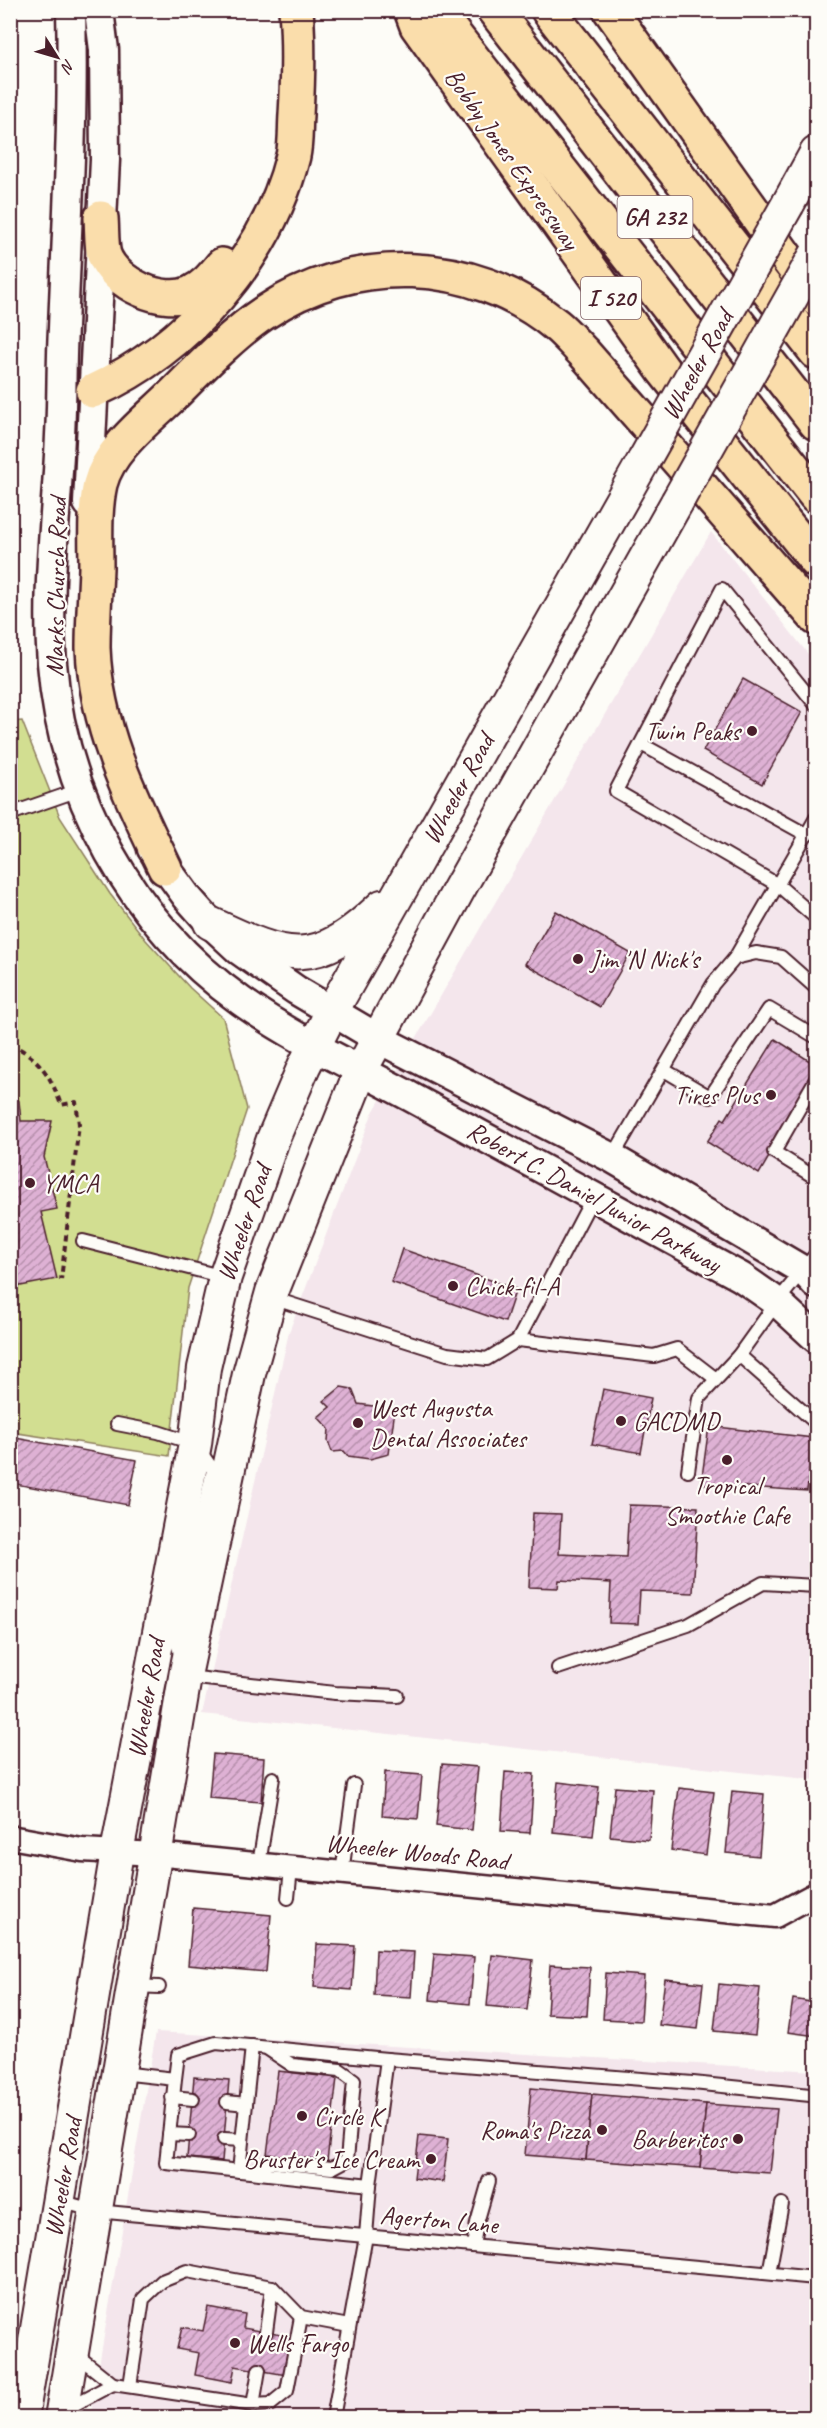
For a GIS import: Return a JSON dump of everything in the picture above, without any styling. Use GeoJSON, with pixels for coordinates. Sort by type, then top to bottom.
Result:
{"type":"FeatureCollection","features":[{"type":"Feature","properties":{"kind":"highway"},"geometry":{"type":"LineString","coordinates":[[93,391],[116,381],[175,340],[218,296],[252,250],[285,183],[294,153],[298,66],[296,10]]}},
{"type":"Feature","properties":{"kind":"highway","name":"Bobby Jones Expressway"},"geometry":{"type":"LineString","coordinates":[[411,10],[417,26],[663,370],[816,561]]}},
{"type":"Feature","properties":{"kind":"highway","name":"Bobby Jones Expressway"},"geometry":{"type":"LineString","coordinates":[[435,10],[816,496]]}},
{"type":"Feature","properties":{"kind":"highway","name":"GA 232"},"geometry":{"type":"LineString","coordinates":[[494,10],[816,423]]}},
{"type":"Feature","properties":{"kind":"highway"},"geometry":{"type":"LineString","coordinates":[[548,10],[816,352]]}},
{"type":"Feature","properties":{"kind":"highway"},"geometry":{"type":"LineString","coordinates":[[610,10],[816,299]]}},
{"type":"Feature","properties":{"kind":"highway"},"geometry":{"type":"LineString","coordinates":[[101,218],[104,255],[132,285],[151,293],[181,296],[207,284],[243,232],[263,195],[298,66]]}},
{"type":"Feature","properties":{"kind":"highway"},"geometry":{"type":"LineString","coordinates":[[165,868],[118,767],[98,685],[93,649],[100,482],[110,462],[186,382],[262,314],[291,297],[324,282],[393,269],[429,271],[461,277],[495,289],[528,305],[556,325],[816,618]]}},
{"type":"Feature","properties":{"kind":"highway"},"geometry":{"type":"LineString","coordinates":[[93,391],[109,399],[142,405],[156,401],[186,382]]}},
{"type":"Feature","properties":{"kind":"main road","name":"Wheeler Road"},"geometry":{"type":"LineString","coordinates":[[22,2418],[117,1852],[195,1444],[204,1368],[225,1277],[273,1139],[332,1011],[816,153]]}},
{"type":"Feature","properties":{"kind":"main road","name":"Wheeler Road"},"geometry":{"type":"LineString","coordinates":[[62,2414],[119,2073],[147,1987],[155,1854],[186,1674],[249,1374],[271,1297],[361,1070],[441,921],[816,254]]}},
{"type":"Feature","properties":{"kind":"main road"},"geometry":{"type":"LineString","coordinates":[[210,923],[262,947],[296,955],[328,946],[359,928],[402,887]]}},
{"type":"Feature","properties":{"kind":"street","name":"Marks Church Road"},"geometry":{"type":"LineString","coordinates":[[71,10],[73,84],[53,553],[51,662],[62,733],[79,790],[117,866],[160,926],[193,960],[240,1000],[315,1046],[361,1070]]}},
{"type":"Feature","properties":{"kind":"street","name":"Marks Church Road"},"geometry":{"type":"LineString","coordinates":[[99,10],[104,50],[105,118],[83,606],[84,658],[95,732],[125,808],[165,868],[210,923],[266,971],[379,1039]]}},
{"type":"Feature","properties":{"kind":"street"},"geometry":{"type":"LineString","coordinates":[[61,393],[93,391]]}},
{"type":"Feature","properties":{"kind":"street","name":"Robert C. Daniel Junior Parkway"},"geometry":{"type":"LineString","coordinates":[[379,1039],[612,1158],[812,1270]]}},
{"type":"Feature","properties":{"kind":"street","name":"Robert C. Daniel Junior Parkway"},"geometry":{"type":"LineString","coordinates":[[361,1070],[741,1277],[777,1302],[816,1338]]}},
{"type":"Feature","properties":{"kind":"street","name":"Wheeler Woods Road"},"geometry":{"type":"LineString","coordinates":[[10,1837],[82,1850],[155,1854],[775,1916],[816,1897]]}},
{"type":"Feature","properties":{"kind":"lane"},"geometry":{"type":"LineString","coordinates":[[816,705],[722,588],[616,791],[778,885],[816,918]]}},
{"type":"Feature","properties":{"kind":"lane"},"geometry":{"type":"LineString","coordinates":[[641,744],[807,835]]}},
{"type":"Feature","properties":{"kind":"lane"},"geometry":{"type":"LineString","coordinates":[[10,814],[79,790]]}},
{"type":"Feature","properties":{"kind":"lane"},"geometry":{"type":"LineString","coordinates":[[612,1158],[713,984],[735,957],[816,818]]}},
{"type":"Feature","properties":{"kind":"lane"},"geometry":{"type":"LineString","coordinates":[[735,957],[756,953],[781,957],[816,988]]}},
{"type":"Feature","properties":{"kind":"lane"},"geometry":{"type":"LineString","coordinates":[[664,1070],[710,1097],[769,1009],[816,1037]]}},
{"type":"Feature","properties":{"kind":"lane"},"geometry":{"type":"LineString","coordinates":[[816,1079],[774,1152],[811,1175],[816,1167]]}},
{"type":"Feature","properties":{"kind":"lane"},"geometry":{"type":"LineString","coordinates":[[271,1297],[447,1354],[487,1359],[518,1340],[593,1197]]}},
{"type":"Feature","properties":{"kind":"lane"},"geometry":{"type":"LineString","coordinates":[[83,1241],[225,1277]]}},
{"type":"Feature","properties":{"kind":"lane"},"geometry":{"type":"LineString","coordinates":[[688,1470],[699,1398],[739,1355],[777,1302],[812,1270]]}},
{"type":"Feature","properties":{"kind":"lane"},"geometry":{"type":"LineString","coordinates":[[518,1340],[654,1356],[677,1348],[716,1379]]}},
{"type":"Feature","properties":{"kind":"lane"},"geometry":{"type":"LineString","coordinates":[[739,1355],[816,1423]]}},
{"type":"Feature","properties":{"kind":"lane"},"geometry":{"type":"LineString","coordinates":[[117,1424],[158,1432],[195,1444],[213,1470],[176,1637],[186,1674],[244,1685],[397,1696]]}},
{"type":"Feature","properties":{"kind":"lane"},"geometry":{"type":"LineString","coordinates":[[558,1668],[688,1625],[763,1583],[816,1586]]}},
{"type":"Feature","properties":{"kind":"lane"},"geometry":{"type":"LineString","coordinates":[[258,1864],[273,1778]]}},
{"type":"Feature","properties":{"kind":"lane"},"geometry":{"type":"LineString","coordinates":[[342,1873],[354,1785]]}},
{"type":"Feature","properties":{"kind":"lane"},"geometry":{"type":"LineString","coordinates":[[288,1898],[291,1868]]}},
{"type":"Feature","properties":{"kind":"lane"},"geometry":{"type":"LineString","coordinates":[[370,2185],[166,2163],[178,2055],[216,2043],[693,2083],[810,2096]]}},
{"type":"Feature","properties":{"kind":"lane"},"geometry":{"type":"LineString","coordinates":[[239,2171],[252,2046]]}},
{"type":"Feature","properties":{"kind":"lane"},"geometry":{"type":"LineString","coordinates":[[254,2172],[269,2162],[332,2168],[346,2160],[354,2080],[340,2070],[292,2065],[266,2048]]}},
{"type":"Feature","properties":{"kind":"lane"},"geometry":{"type":"LineString","coordinates":[[333,2418],[366,2236],[370,2185],[387,2059]]}},
{"type":"Feature","properties":{"kind":"lane"},"geometry":{"type":"LineString","coordinates":[[119,2073],[176,2079]]}},
{"type":"Feature","properties":{"kind":"lane"},"geometry":{"type":"LineString","coordinates":[[172,2097],[193,2099]]}},
{"type":"Feature","properties":{"kind":"lane"},"geometry":{"type":"LineString","coordinates":[[227,2102],[246,2104]]}},
{"type":"Feature","properties":{"kind":"lane"},"geometry":{"type":"LineString","coordinates":[[169,2134],[189,2135]]}},
{"type":"Feature","properties":{"kind":"lane"},"geometry":{"type":"LineString","coordinates":[[224,2139],[242,2140]]}},
{"type":"Feature","properties":{"kind":"lane"},"geometry":{"type":"LineString","coordinates":[[473,2246],[489,2181]]}},
{"type":"Feature","properties":{"kind":"lane","name":"Agerton Lane"},"geometry":{"type":"LineString","coordinates":[[59,2201],[96,2211],[816,2278]]}},
{"type":"Feature","properties":{"kind":"lane"},"geometry":{"type":"LineString","coordinates":[[769,2273],[782,2204]]}},
{"type":"Feature","properties":{"kind":"lane"},"geometry":{"type":"LineString","coordinates":[[130,2386],[143,2299],[162,2281],[187,2271],[272,2287],[301,2316],[349,2326]]}},
{"type":"Feature","properties":{"kind":"lane"},"geometry":{"type":"LineString","coordinates":[[266,2332],[272,2287]]}},
{"type":"Feature","properties":{"kind":"lane"},"geometry":{"type":"LineString","coordinates":[[72,2352],[112,2384],[253,2405],[271,2404],[287,2391],[301,2316]]}},
{"type":"Feature","properties":{"kind":"lane"},"geometry":{"type":"LineString","coordinates":[[253,2405],[259,2370]]}},
{"type":"Feature","properties":{"kind":"lane"},"geometry":{"type":"LineString","coordinates":[[62,2414],[112,2384]]}},
{"type":"Feature","properties":{"kind":"path"},"geometry":{"type":"LineString","coordinates":[[10,1044],[27,1053],[43,1066],[53,1083],[61,1105],[76,1102],[79,1124],[61,1280]]}},
{"type":"Feature","properties":{"kind":"shaded area"},"geometry":{"type":"Polygon","coordinates":[[[711,532],[816,664],[816,1780],[202,1714],[289,1332],[372,1114],[711,532]]]}},
{"type":"Feature","properties":{"kind":"shaded area"},"geometry":{"type":"Polygon","coordinates":[[[156,2032],[816,2071],[816,2417],[90,2418],[156,2032]]]}},
{"type":"Feature","properties":{"kind":"green space"},"geometry":{"type":"Polygon","coordinates":[[[22,721],[60,817],[110,894],[146,940],[190,988],[223,1018],[247,1109],[188,1288],[169,1456],[11,1432],[10,722],[22,721]]]}},
{"type":"Feature","properties":{"kind":"building","name":"Twin Peaks"},"geometry":{"type":"Polygon","coordinates":[[[743,679],[802,712],[762,784],[703,751],[743,679]]]}},
{"type":"Feature","properties":{"kind":"building","name":"Jim 'N Nick's"},"geometry":{"type":"Polygon","coordinates":[[[556,911],[630,953],[600,1007],[525,964],[556,911]]]}},
{"type":"Feature","properties":{"kind":"building","name":"Tires Plus"},"geometry":{"type":"Polygon","coordinates":[[[775,1039],[816,1065],[816,1072],[770,1148],[773,1150],[759,1174],[707,1142],[722,1118],[725,1120],[775,1039]]]}},
{"type":"Feature","properties":{"kind":"building","name":"YMCA"},"geometry":{"type":"Polygon","coordinates":[[[13,1090],[19,1101],[21,1121],[52,1121],[44,1157],[57,1209],[41,1212],[57,1279],[10,1288],[10,1091],[13,1090]]]}},
{"type":"Feature","properties":{"kind":"building","name":"Chick-fil-A"},"geometry":{"type":"Polygon","coordinates":[[[402,1249],[516,1289],[505,1322],[391,1282],[402,1249]]]}},
{"type":"Feature","properties":{"kind":"building","name":"West Augusta Dental Associates"},"geometry":{"type":"Polygon","coordinates":[[[341,1387],[352,1389],[358,1404],[395,1409],[389,1454],[370,1459],[348,1456],[344,1451],[332,1452],[328,1441],[329,1429],[318,1417],[330,1407],[324,1401],[341,1387]]]}},
{"type":"Feature","properties":{"kind":"building","name":"GACDMD"},"geometry":{"type":"Polygon","coordinates":[[[603,1389],[651,1398],[641,1453],[592,1444],[603,1389]]]}},
{"type":"Feature","properties":{"kind":"building"},"geometry":{"type":"Polygon","coordinates":[[[709,1426],[813,1438],[807,1491],[701,1484],[709,1426]]]}},
{"type":"Feature","properties":{"kind":"building"},"geometry":{"type":"Polygon","coordinates":[[[10,1437],[137,1460],[128,1505],[10,1483],[10,1437]]]}},
{"type":"Feature","properties":{"kind":"building"},"geometry":{"type":"Polygon","coordinates":[[[629,1505],[698,1507],[693,1593],[640,1591],[638,1624],[609,1623],[611,1583],[559,1580],[558,1588],[529,1587],[533,1513],[561,1514],[559,1554],[626,1557],[629,1505]]]}},
{"type":"Feature","properties":{"kind":"building"},"geometry":{"type":"Polygon","coordinates":[[[213,1754],[264,1758],[261,1802],[209,1798],[213,1754]]]}},
{"type":"Feature","properties":{"kind":"building"},"geometry":{"type":"Polygon","coordinates":[[[442,1764],[478,1767],[472,1830],[436,1826],[442,1764]]]}},
{"type":"Feature","properties":{"kind":"building"},"geometry":{"type":"Polygon","coordinates":[[[385,1772],[422,1775],[418,1819],[382,1816],[385,1772]]]}},
{"type":"Feature","properties":{"kind":"building"},"geometry":{"type":"Polygon","coordinates":[[[505,1772],[534,1774],[530,1833],[501,1831],[505,1772]]]}},
{"type":"Feature","properties":{"kind":"building"},"geometry":{"type":"Polygon","coordinates":[[[558,1782],[599,1787],[593,1836],[553,1832],[558,1782]]]}},
{"type":"Feature","properties":{"kind":"building"},"geometry":{"type":"Polygon","coordinates":[[[615,1787],[653,1790],[649,1840],[610,1836],[615,1787]]]}},
{"type":"Feature","properties":{"kind":"building"},"geometry":{"type":"Polygon","coordinates":[[[679,1788],[714,1792],[706,1855],[671,1850],[679,1788]]]}},
{"type":"Feature","properties":{"kind":"building"},"geometry":{"type":"Polygon","coordinates":[[[732,1791],[764,1794],[759,1856],[726,1853],[732,1791]]]}},
{"type":"Feature","properties":{"kind":"building"},"geometry":{"type":"Polygon","coordinates":[[[193,1908],[271,1915],[266,1972],[188,1965],[193,1908]]]}},
{"type":"Feature","properties":{"kind":"building"},"geometry":{"type":"Polygon","coordinates":[[[317,1944],[355,1946],[352,1990],[314,1987],[317,1944]]]}},
{"type":"Feature","properties":{"kind":"building"},"geometry":{"type":"Polygon","coordinates":[[[376,1950],[414,1952],[411,1997],[374,1995],[376,1950]]]}},
{"type":"Feature","properties":{"kind":"building"},"geometry":{"type":"Polygon","coordinates":[[[434,1954],[474,1957],[470,2004],[430,2000],[434,1954]]]}},
{"type":"Feature","properties":{"kind":"building"},"geometry":{"type":"Polygon","coordinates":[[[492,1955],[533,1960],[527,2010],[487,2006],[492,1955]]]}},
{"type":"Feature","properties":{"kind":"building"},"geometry":{"type":"Polygon","coordinates":[[[550,1965],[590,1967],[587,2016],[547,2014],[550,1965]]]}},
{"type":"Feature","properties":{"kind":"building"},"geometry":{"type":"Polygon","coordinates":[[[606,1973],[644,1976],[641,2021],[603,2019],[606,1973]]]}},
{"type":"Feature","properties":{"kind":"building"},"geometry":{"type":"Polygon","coordinates":[[[665,1979],[703,1983],[698,2029],[659,2025],[665,1979]]]}},
{"type":"Feature","properties":{"kind":"building"},"geometry":{"type":"Polygon","coordinates":[[[719,1984],[760,1988],[755,2035],[714,2031],[719,1984]]]}},
{"type":"Feature","properties":{"kind":"building"},"geometry":{"type":"Polygon","coordinates":[[[793,1999],[816,2003],[816,2036],[788,2032],[793,1999]]]}},
{"type":"Feature","properties":{"kind":"building","name":"Circle K"},"geometry":{"type":"Polygon","coordinates":[[[278,2071],[337,2078],[327,2161],[267,2154],[278,2071]]]}},
{"type":"Feature","properties":{"kind":"building"},"geometry":{"type":"Polygon","coordinates":[[[194,2077],[229,2080],[222,2161],[187,2158],[194,2077]]]}},
{"type":"Feature","properties":{"kind":"building"},"geometry":{"type":"Polygon","coordinates":[[[531,2088],[592,2094],[586,2160],[525,2155],[531,2088]]]}},
{"type":"Feature","properties":{"kind":"building"},"geometry":{"type":"Polygon","coordinates":[[[592,2094],[706,2104],[700,2168],[586,2160],[592,2094]]]}},
{"type":"Feature","properties":{"kind":"building","name":"Barberitos"},"geometry":{"type":"Polygon","coordinates":[[[706,2104],[777,2109],[770,2173],[700,2168],[706,2104]]]}},
{"type":"Feature","properties":{"kind":"building","name":"Bruster's Ice Cream"},"geometry":{"type":"Polygon","coordinates":[[[419,2136],[448,2139],[443,2182],[414,2178],[419,2136]]]}},
{"type":"Feature","properties":{"kind":"building","name":"Wells Fargo"},"geometry":{"type":"Polygon","coordinates":[[[208,2307],[245,2314],[243,2328],[293,2337],[286,2375],[235,2366],[232,2382],[195,2375],[199,2353],[177,2349],[182,2327],[203,2331],[208,2307]]]}},
{"type":"Feature","properties":{"kind":"place","name":"Twin Peaks"},"geometry":{"type":"Point","coordinates":[752,731]}},
{"type":"Feature","properties":{"kind":"place","name":"Jim 'N Nick's"},"geometry":{"type":"Point","coordinates":[578,959]}},
{"type":"Feature","properties":{"kind":"place","name":"Tires Plus"},"geometry":{"type":"Point","coordinates":[771,1095]}},
{"type":"Feature","properties":{"kind":"place","name":"YMCA"},"geometry":{"type":"Point","coordinates":[30,1183]}},
{"type":"Feature","properties":{"kind":"place","name":"Chick-fil-A"},"geometry":{"type":"Point","coordinates":[453,1286]}},
{"type":"Feature","properties":{"kind":"place","name":"GACDMD"},"geometry":{"type":"Point","coordinates":[621,1421]}},
{"type":"Feature","properties":{"kind":"place","name":"West Augusta Dental Associates"},"geometry":{"type":"Point","coordinates":[358,1423]}},
{"type":"Feature","properties":{"kind":"place","name":"Tropical Smoothie Cafe"},"geometry":{"type":"Point","coordinates":[727,1460]}},
{"type":"Feature","properties":{"kind":"place","name":"Circle K"},"geometry":{"type":"Point","coordinates":[302,2116]}},
{"type":"Feature","properties":{"kind":"place","name":"Roma's Pizza"},"geometry":{"type":"Point","coordinates":[602,2130]}},
{"type":"Feature","properties":{"kind":"place","name":"Barberitos"},"geometry":{"type":"Point","coordinates":[738,2139]}},
{"type":"Feature","properties":{"kind":"place","name":"Bruster's Ice Cream"},"geometry":{"type":"Point","coordinates":[431,2159]}},
{"type":"Feature","properties":{"kind":"place","name":"Wells Fargo"},"geometry":{"type":"Point","coordinates":[235,2343]}}]}
